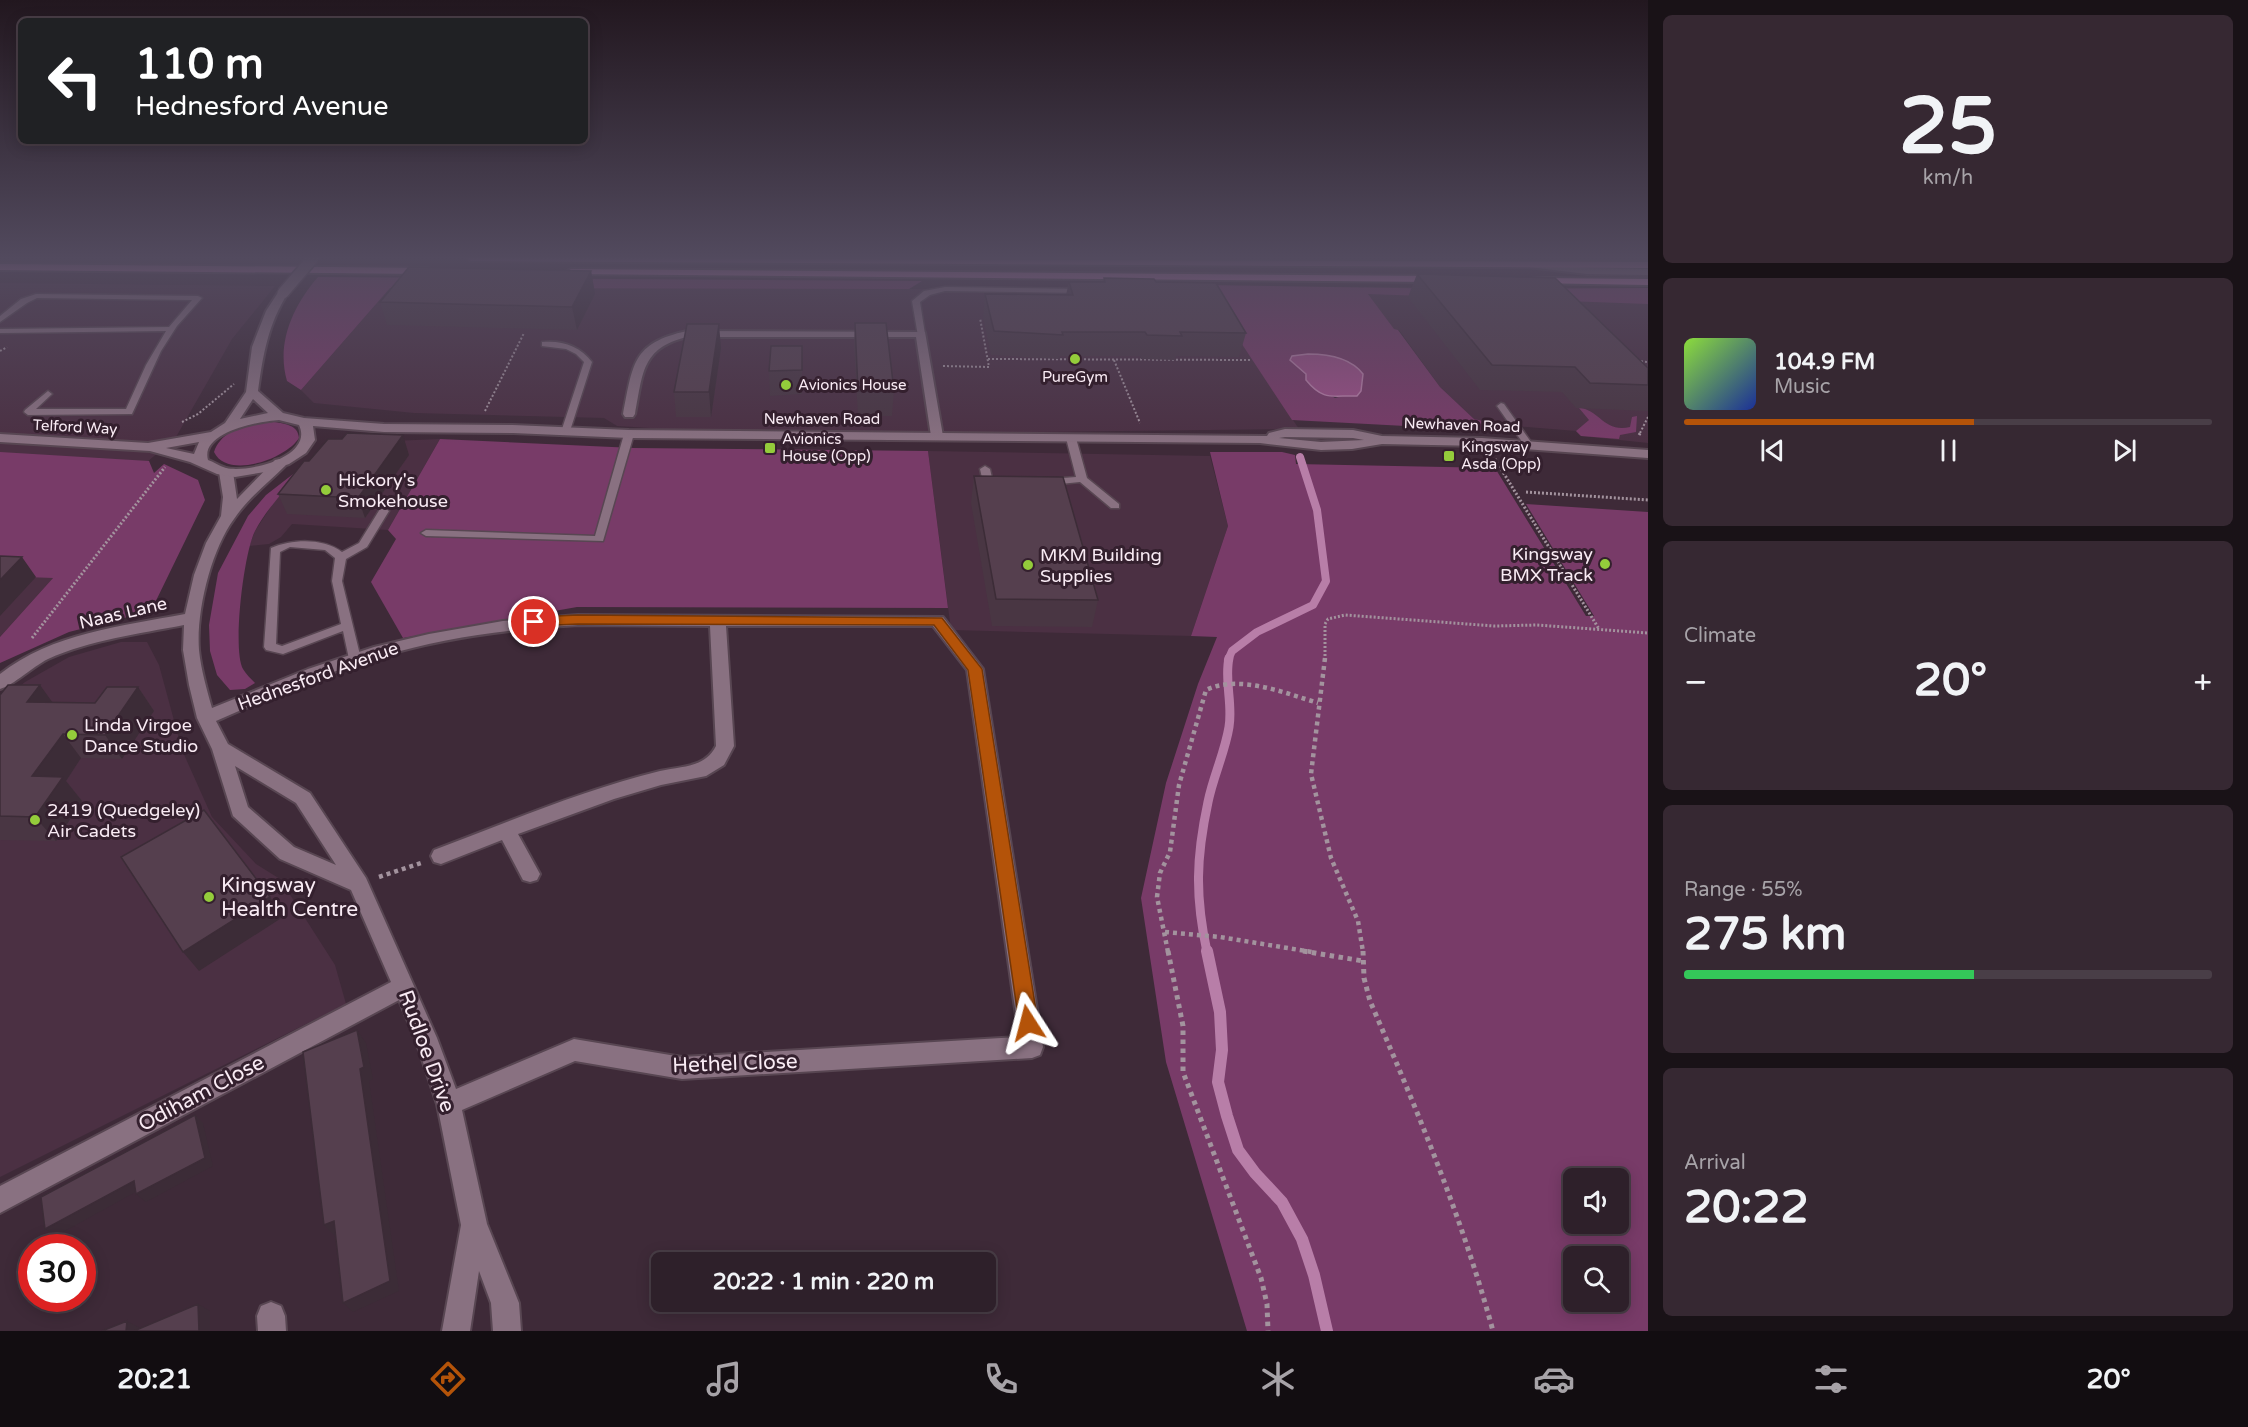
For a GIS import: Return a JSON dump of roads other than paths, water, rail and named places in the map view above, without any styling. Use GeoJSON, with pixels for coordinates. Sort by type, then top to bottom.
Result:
{"type":"FeatureCollection","features":[{"type":"Feature","properties":{"kind":"street"},"geometry":{"type":"LineString","coordinates":[[229,426],[252,392],[258,347],[268,320]]}},
{"type":"Feature","properties":{"kind":"street"},"geometry":{"type":"LineString","coordinates":[[629,414],[639,367],[648,348],[672,336],[687,334],[921,334],[937,436]]}},
{"type":"Feature","properties":{"kind":"street"},"geometry":{"type":"LineString","coordinates":[[252,392],[279,416]]}},
{"type":"Feature","properties":{"kind":"street","name":"Telford Way"},"geometry":{"type":"LineString","coordinates":[[148,447],[212,436],[229,426],[261,417],[279,416],[304,422]]}},
{"type":"Feature","properties":{"kind":"street"},"geometry":{"type":"LineString","coordinates":[[299,452],[310,439],[310,433],[304,422]]}},
{"type":"Feature","properties":{"kind":"street","name":"Newhaven Road"},"geometry":{"type":"LineString","coordinates":[[304,422],[384,428],[473,428],[629,434],[1260,439],[1293,445],[1330,446],[1362,446],[1382,440],[1482,442],[1648,454]]}},
{"type":"Feature","properties":{"kind":"street","name":"Newhaven Road"},"geometry":{"type":"LineString","coordinates":[[341,440],[384,428]]}},
{"type":"Feature","properties":{"kind":"street"},"geometry":{"type":"LineString","coordinates":[[202,461],[200,454],[205,442],[212,436]]}},
{"type":"Feature","properties":{"kind":"street","name":"Telford Way"},"geometry":{"type":"LineString","coordinates":[[0,438],[148,447],[202,461],[213,469],[226,472],[256,470],[280,463],[299,452]]}},
{"type":"Feature","properties":{"kind":"street"},"geometry":{"type":"LineString","coordinates":[[299,452],[320,446]]}},
{"type":"Feature","properties":{"kind":"street","name":"Naas Lane"},"geometry":{"type":"LineString","coordinates":[[0,683],[33,661],[88,640],[192,618],[202,575],[213,543],[228,516],[280,463]]}},
{"type":"Feature","properties":{"kind":"street","name":"Naas Lane"},"geometry":{"type":"LineString","coordinates":[[226,472],[230,497],[228,516]]}},
{"type":"Feature","properties":{"kind":"street"},"geometry":{"type":"LineString","coordinates":[[192,618],[191,650],[197,685],[206,718],[221,749],[240,811],[287,853],[359,884]]}},
{"type":"Feature","properties":{"kind":"street"},"geometry":{"type":"LineString","coordinates":[[441,856],[611,793],[661,778],[700,771],[718,760],[725,746],[718,620]]}},
{"type":"Feature","properties":{"kind":"street","name":"Hednesford Avenue"},"geometry":{"type":"LineString","coordinates":[[206,718],[355,659],[424,640],[534,622],[937,621],[975,669],[1032,1047]]}},
{"type":"Feature","properties":{"kind":"street","name":"Rudloe Drive"},"geometry":{"type":"LineString","coordinates":[[221,749],[303,798],[359,884],[426,1038],[449,1104],[474,1224],[505,1303],[507,1331]]}},
{"type":"Feature","properties":{"kind":"street"},"geometry":{"type":"LineString","coordinates":[[506,830],[530,874]]}},
{"type":"Feature","properties":{"kind":"street","name":"Odiham Close"},"geometry":{"type":"LineString","coordinates":[[0,1200],[404,986]]}},
{"type":"Feature","properties":{"kind":"street","name":"Hethel Close"},"geometry":{"type":"LineString","coordinates":[[449,1104],[574,1050],[682,1068],[1032,1047]]}},
{"type":"Feature","properties":{"kind":"street","name":"Rudloe Drive"},"geometry":{"type":"LineString","coordinates":[[456,1331],[474,1224]]}},
{"type":"Feature","properties":{"kind":"lane"},"geometry":{"type":"LineString","coordinates":[[48,394],[28,412],[129,412],[153,356],[178,320]]}},
{"type":"Feature","properties":{"kind":"lane"},"geometry":{"type":"LineString","coordinates":[[919,320],[921,334]]}},
{"type":"Feature","properties":{"kind":"lane"},"geometry":{"type":"LineString","coordinates":[[0,340],[4,334],[1,330],[170,329]]}},
{"type":"Feature","properties":{"kind":"lane"},"geometry":{"type":"LineString","coordinates":[[545,344],[574,348],[581,351],[588,362],[566,432]]}},
{"type":"Feature","properties":{"kind":"lane"},"geometry":{"type":"LineString","coordinates":[[1502,406],[1528,444]]}},
{"type":"Feature","properties":{"kind":"lane"},"geometry":{"type":"LineString","coordinates":[[426,533],[599,539],[629,434]]}},
{"type":"Feature","properties":{"kind":"lane"},"geometry":{"type":"LineString","coordinates":[[1071,438],[1082,479],[1115,506]]}},
{"type":"Feature","properties":{"kind":"lane"},"geometry":{"type":"LineString","coordinates":[[985,469],[992,486]]}},
{"type":"Feature","properties":{"kind":"lane"},"geometry":{"type":"LineString","coordinates":[[1042,482],[1082,479]]}},
{"type":"Feature","properties":{"kind":"lane"},"geometry":{"type":"LineString","coordinates":[[341,557],[363,545],[384,511]]}},
{"type":"Feature","properties":{"kind":"lane"},"geometry":{"type":"LineString","coordinates":[[341,557],[328,547],[288,544],[276,550],[270,646],[283,650],[346,626]]}},
{"type":"Feature","properties":{"kind":"lane"},"geometry":{"type":"LineString","coordinates":[[341,557],[337,581],[355,659]]}},
{"type":"Feature","properties":{"kind":"waterway"},"geometry":{"type":"LineString","coordinates":[[1228,660],[1232,651],[1257,632],[1313,605],[1326,581],[1317,510],[1300,457]]}},
{"type":"Feature","properties":{"kind":"waterway"},"geometry":{"type":"LineString","coordinates":[[1207,952],[1200,913],[1199,859],[1208,802],[1229,727],[1227,675],[1229,658]]}},
{"type":"Feature","properties":{"kind":"waterway"},"geometry":{"type":"LineString","coordinates":[[1207,951],[1220,1012],[1222,1050],[1218,1082],[1227,1116],[1238,1150],[1255,1173],[1282,1202],[1302,1239],[1314,1275],[1327,1331]]}},
{"type":"Feature","properties":{"kind":"place","name":"PureGym"},"geometry":{"type":"Point","coordinates":[1075,359]}},
{"type":"Feature","properties":{"kind":"place","name":"Avionics House"},"geometry":{"type":"Point","coordinates":[786,385]}},
{"type":"Feature","properties":{"kind":"place","name":"Avionics House (Opp)"},"geometry":{"type":"Point","coordinates":[770,448]}},
{"type":"Feature","properties":{"kind":"place","name":"Kingsway Asda (Opp)"},"geometry":{"type":"Point","coordinates":[1449,456]}},
{"type":"Feature","properties":{"kind":"place","name":"Hickory's Smokehouse"},"geometry":{"type":"Point","coordinates":[326,490]}},
{"type":"Feature","properties":{"kind":"place","name":"Kingsway BMX Track"},"geometry":{"type":"Point","coordinates":[1605,564]}},
{"type":"Feature","properties":{"kind":"place","name":"MKM Building Supplies"},"geometry":{"type":"Point","coordinates":[1028,565]}},
{"type":"Feature","properties":{"kind":"place","name":"Linda Virgoe Dance Studio"},"geometry":{"type":"Point","coordinates":[72,735]}},
{"type":"Feature","properties":{"kind":"place","name":"2419 (Quedgeley) Air Cadets"},"geometry":{"type":"Point","coordinates":[35,820]}},
{"type":"Feature","properties":{"kind":"place","name":"Kingsway Health Centre"},"geometry":{"type":"Point","coordinates":[209,897]}}]}
